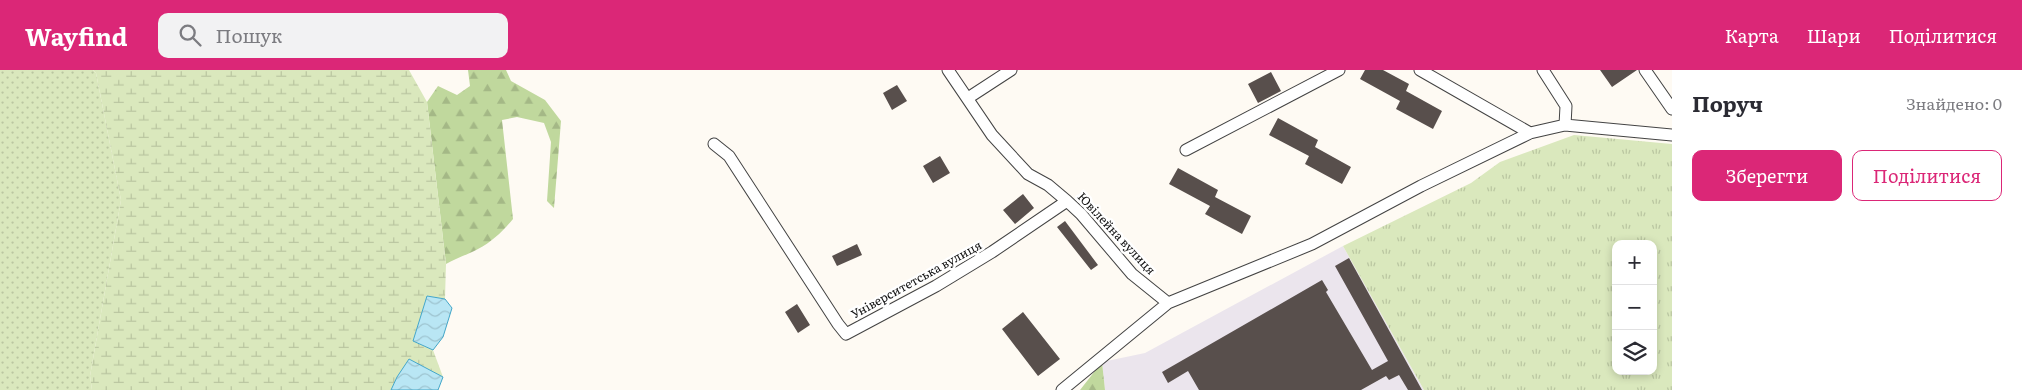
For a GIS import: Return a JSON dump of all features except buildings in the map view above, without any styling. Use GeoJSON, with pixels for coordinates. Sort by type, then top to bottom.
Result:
{"type":"FeatureCollection","features":[{"type":"Feature","properties":{"kind":"street","name":"Ювілейна вулиця"},"geometry":{"type":"LineString","coordinates":[[948,70],[992,135],[1028,174],[1048,185],[1067,200],[1132,274],[1168,303]]}},
{"type":"Feature","properties":{"kind":"street"},"geometry":{"type":"LineString","coordinates":[[968,98],[1011,70]]}},
{"type":"Feature","properties":{"kind":"street"},"geometry":{"type":"LineString","coordinates":[[1186,150],[1339,70]]}},
{"type":"Feature","properties":{"kind":"street"},"geometry":{"type":"LineString","coordinates":[[1420,70],[1530,133]]}},
{"type":"Feature","properties":{"kind":"street"},"geometry":{"type":"LineString","coordinates":[[1543,70],[1566,106],[1565,125]]}},
{"type":"Feature","properties":{"kind":"street"},"geometry":{"type":"LineString","coordinates":[[1645,70],[1672,109]]}},
{"type":"Feature","properties":{"kind":"street"},"geometry":{"type":"LineString","coordinates":[[1062,390],[1168,303],[1312,244],[1421,186],[1530,133],[1565,125],[1672,135]]}},
{"type":"Feature","properties":{"kind":"street","name":"Університетська вулиця"},"geometry":{"type":"LineString","coordinates":[[714,144],[729,156],[846,334],[936,286],[992,252],[1067,200]]}},
{"type":"Feature","properties":{"kind":"shaded area"},"geometry":{"type":"Polygon","coordinates":[[[1343,246],[1424,390],[1105,390],[1102,362],[1145,353],[1343,246]]]}},
{"type":"Feature","properties":{"kind":"green space"},"geometry":{"type":"Polygon","coordinates":[[[0,70],[93,70],[96,73],[121,200],[90,376],[92,390],[0,390],[0,70]]]}},
{"type":"Feature","properties":{"kind":"green space"},"geometry":{"type":"Polygon","coordinates":[[[93,70],[409,70],[427,102],[446,264],[445,299],[427,296],[413,341],[433,350],[443,377],[409,359],[391,390],[92,390],[90,376],[121,200],[96,73],[93,70]]]}},
{"type":"Feature","properties":{"kind":"green space"},"geometry":{"type":"Polygon","coordinates":[[[468,70],[506,70],[511,81],[545,100],[561,121],[554,208],[547,201],[551,142],[544,123],[517,117],[502,120],[513,219],[488,243],[446,264],[427,102],[438,86],[457,95],[470,86],[468,70]]]}},
{"type":"Feature","properties":{"kind":"green space"},"geometry":{"type":"Polygon","coordinates":[[[1574,135],[1672,144],[1672,390],[1424,390],[1343,246],[1471,183],[1500,162],[1574,135]]]}},
{"type":"Feature","properties":{"kind":"green space"},"geometry":{"type":"Polygon","coordinates":[[[1102,362],[1105,390],[1080,390],[1102,362]]]}},
{"type":"Feature","properties":{"kind":"water"},"geometry":{"type":"Polygon","coordinates":[[[427,296],[445,299],[452,308],[443,337],[433,350],[413,341],[427,296]]]}},
{"type":"Feature","properties":{"kind":"water"},"geometry":{"type":"Polygon","coordinates":[[[409,359],[443,377],[438,390],[391,390],[409,359]]]}}]}
